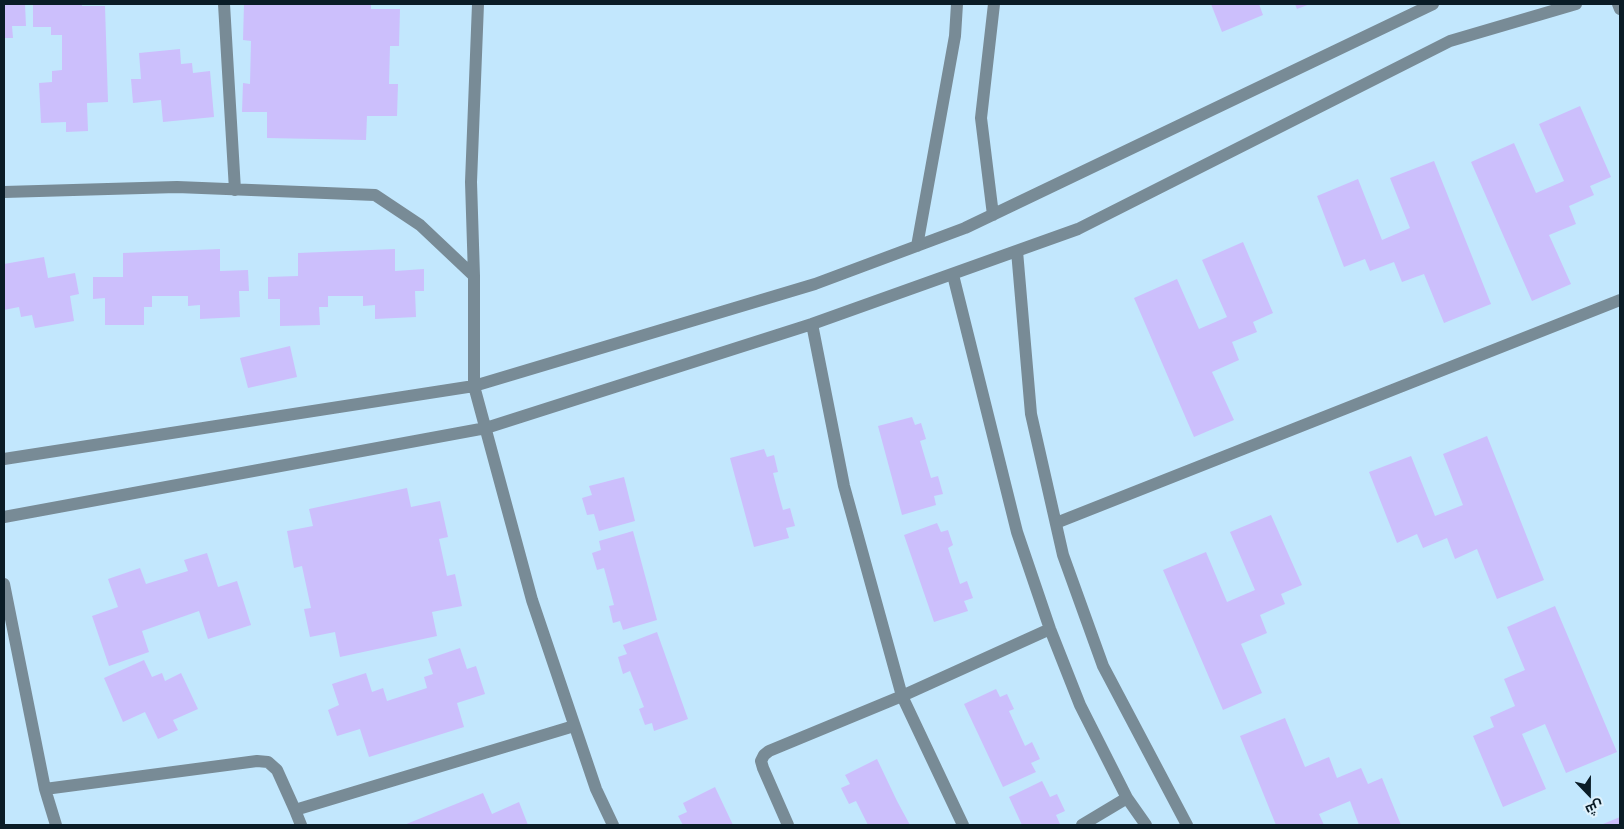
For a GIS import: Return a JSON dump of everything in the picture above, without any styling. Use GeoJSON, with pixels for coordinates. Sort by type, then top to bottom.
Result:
{"type":"FeatureCollection","features":[{"type":"Feature","properties":{"kind":"street"},"geometry":{"type":"LineString","coordinates":[[224,4],[235,190]]}},
{"type":"Feature","properties":{"kind":"street"},"geometry":{"type":"LineString","coordinates":[[478,4],[471,182],[474,276],[474,386],[532,600],[596,788],[613,825]]}},
{"type":"Feature","properties":{"kind":"street"},"geometry":{"type":"LineString","coordinates":[[917,246],[955,36],[958,4]]}},
{"type":"Feature","properties":{"kind":"street"},"geometry":{"type":"LineString","coordinates":[[993,215],[981,118],[994,4]]}},
{"type":"Feature","properties":{"kind":"street"},"geometry":{"type":"LineString","coordinates":[[4,459],[474,386],[815,284],[965,228],[1433,4]]}},
{"type":"Feature","properties":{"kind":"street"},"geometry":{"type":"LineString","coordinates":[[4,517],[486,428],[812,324],[1078,229],[1450,42],[1576,4]]}},
{"type":"Feature","properties":{"kind":"street"},"geometry":{"type":"LineString","coordinates":[[1618,4],[1620,9]]}},
{"type":"Feature","properties":{"kind":"street"},"geometry":{"type":"LineString","coordinates":[[4,192],[177,187],[375,195],[420,225],[474,276]]}},
{"type":"Feature","properties":{"kind":"street"},"geometry":{"type":"LineString","coordinates":[[1017,251],[1031,414],[1063,555],[1103,666],[1187,825]]}},
{"type":"Feature","properties":{"kind":"street"},"geometry":{"type":"LineString","coordinates":[[953,274],[1017,532],[1050,629],[1080,705],[1127,798],[1146,825]]}},
{"type":"Feature","properties":{"kind":"street"},"geometry":{"type":"LineString","coordinates":[[1056,523],[1620,300]]}},
{"type":"Feature","properties":{"kind":"street"},"geometry":{"type":"LineString","coordinates":[[812,324],[844,486],[902,696],[963,825]]}},
{"type":"Feature","properties":{"kind":"street"},"geometry":{"type":"LineString","coordinates":[[4,584],[45,789],[56,825]]}},
{"type":"Feature","properties":{"kind":"street"},"geometry":{"type":"LineString","coordinates":[[788,825],[761,761],[769,751],[902,696],[1050,629]]}},
{"type":"Feature","properties":{"kind":"street"},"geometry":{"type":"LineString","coordinates":[[295,810],[574,726]]}},
{"type":"Feature","properties":{"kind":"street"},"geometry":{"type":"LineString","coordinates":[[45,789],[257,761],[268,762],[277,770],[301,825]]}},
{"type":"Feature","properties":{"kind":"street"},"geometry":{"type":"LineString","coordinates":[[1082,825],[1127,798]]}},
{"type":"Feature","properties":{"kind":"building"},"geometry":{"type":"Polygon","coordinates":[[[4,4],[25,4],[26,26],[12,26],[13,38],[4,38],[4,4]]]}},
{"type":"Feature","properties":{"kind":"building"},"geometry":{"type":"Polygon","coordinates":[[[33,4],[105,6],[108,102],[87,103],[88,131],[66,132],[66,122],[41,123],[39,83],[52,82],[52,71],[62,70],[62,35],[51,35],[51,27],[33,27],[33,4]]]}},
{"type":"Feature","properties":{"kind":"building"},"geometry":{"type":"Polygon","coordinates":[[[244,4],[371,4],[371,9],[400,9],[399,46],[390,46],[389,84],[398,84],[397,116],[367,116],[366,140],[267,138],[267,112],[242,112],[243,83],[250,84],[251,41],[243,40],[244,4]]]}},
{"type":"Feature","properties":{"kind":"building"},"geometry":{"type":"Polygon","coordinates":[[[1211,4],[1259,4],[1263,15],[1222,32],[1211,4]]]}},
{"type":"Feature","properties":{"kind":"building"},"geometry":{"type":"Polygon","coordinates":[[[1295,4],[1310,4],[1297,9],[1295,4]]]}},
{"type":"Feature","properties":{"kind":"building"},"geometry":{"type":"Polygon","coordinates":[[[180,49],[181,64],[192,63],[193,73],[210,71],[214,117],[163,122],[161,100],[133,103],[131,79],[141,79],[139,53],[180,49]]]}},
{"type":"Feature","properties":{"kind":"building"},"geometry":{"type":"Polygon","coordinates":[[[1580,106],[1611,177],[1590,186],[1594,195],[1569,206],[1576,224],[1549,235],[1571,284],[1532,301],[1471,162],[1514,143],[1536,193],[1564,181],[1539,124],[1580,106]]]}},
{"type":"Feature","properties":{"kind":"building"},"geometry":{"type":"Polygon","coordinates":[[[1434,161],[1491,304],[1444,323],[1424,274],[1402,282],[1394,262],[1370,271],[1365,259],[1344,267],[1317,196],[1358,179],[1382,240],[1410,228],[1390,178],[1434,161]]]}},
{"type":"Feature","properties":{"kind":"building"},"geometry":{"type":"Polygon","coordinates":[[[1243,242],[1273,313],[1253,322],[1257,332],[1232,342],[1239,360],[1212,372],[1234,420],[1194,437],[1134,298],[1177,279],[1199,329],[1227,317],[1202,260],[1243,242]]]}},
{"type":"Feature","properties":{"kind":"building"},"geometry":{"type":"Polygon","coordinates":[[[220,249],[220,271],[248,270],[249,291],[239,291],[240,317],[200,319],[200,305],[188,306],[188,296],[152,296],[152,307],[144,307],[144,325],[105,325],[105,298],[93,299],[93,277],[123,277],[123,253],[220,249]]]}},
{"type":"Feature","properties":{"kind":"building"},"geometry":{"type":"Polygon","coordinates":[[[395,249],[395,271],[424,269],[424,291],[415,291],[416,317],[375,319],[375,305],[363,306],[363,296],[328,296],[328,307],[319,307],[320,325],[280,326],[280,299],[268,299],[268,277],[298,276],[298,253],[395,249]]]}},
{"type":"Feature","properties":{"kind":"building"},"geometry":{"type":"Polygon","coordinates":[[[44,257],[48,278],[75,273],[79,294],[70,296],[74,321],[35,328],[32,315],[21,317],[19,307],[4,310],[4,264],[44,257]]]}},
{"type":"Feature","properties":{"kind":"building"},"geometry":{"type":"Polygon","coordinates":[[[290,346],[297,377],[248,388],[240,358],[290,346]]]}},
{"type":"Feature","properties":{"kind":"building"},"geometry":{"type":"Polygon","coordinates":[[[912,417],[915,425],[921,423],[926,439],[920,441],[931,478],[938,476],[943,494],[934,496],[936,505],[902,515],[878,426],[912,417]]]}},
{"type":"Feature","properties":{"kind":"building"},"geometry":{"type":"Polygon","coordinates":[[[1487,436],[1544,580],[1497,599],[1477,549],[1455,559],[1447,538],[1423,548],[1417,534],[1397,543],[1369,472],[1411,456],[1435,516],[1463,505],[1443,454],[1487,436]]]}},
{"type":"Feature","properties":{"kind":"building"},"geometry":{"type":"Polygon","coordinates":[[[764,449],[767,457],[774,455],[778,472],[773,473],[783,510],[790,508],[795,526],[786,528],[789,538],[754,547],[730,458],[764,449]]]}},
{"type":"Feature","properties":{"kind":"building"},"geometry":{"type":"Polygon","coordinates":[[[624,477],[635,521],[599,531],[594,514],[587,515],[582,498],[592,495],[589,486],[624,477]]]}},
{"type":"Feature","properties":{"kind":"building"},"geometry":{"type":"Polygon","coordinates":[[[407,488],[411,507],[440,501],[448,537],[439,539],[447,576],[455,574],[462,606],[432,612],[437,636],[340,657],[335,632],[310,637],[304,609],[311,608],[302,566],[294,568],[287,531],[313,526],[309,509],[407,488]]]}},
{"type":"Feature","properties":{"kind":"building"},"geometry":{"type":"Polygon","coordinates":[[[1271,515],[1302,585],[1281,594],[1285,604],[1260,615],[1267,633],[1241,644],[1262,693],[1223,710],[1163,570],[1206,552],[1227,602],[1255,590],[1230,532],[1271,515]]]}},
{"type":"Feature","properties":{"kind":"building"},"geometry":{"type":"Polygon","coordinates":[[[937,523],[941,532],[948,530],[953,545],[948,548],[960,584],[967,581],[973,598],[964,601],[968,611],[934,622],[904,535],[937,523]]]}},
{"type":"Feature","properties":{"kind":"building"},"geometry":{"type":"Polygon","coordinates":[[[633,531],[657,620],[623,630],[620,621],[613,623],[609,606],[614,605],[604,568],[597,570],[592,553],[601,550],[599,541],[633,531]]]}},
{"type":"Feature","properties":{"kind":"building"},"geometry":{"type":"Polygon","coordinates":[[[207,553],[218,587],[237,581],[251,625],[208,639],[199,611],[142,631],[149,652],[109,666],[92,616],[118,607],[108,579],[140,568],[146,584],[188,571],[184,560],[207,553]]]}},
{"type":"Feature","properties":{"kind":"building"},"geometry":{"type":"Polygon","coordinates":[[[1555,606],[1617,752],[1566,773],[1545,724],[1522,734],[1546,789],[1503,807],[1473,736],[1494,727],[1490,717],[1515,706],[1504,679],[1525,670],[1507,627],[1555,606]]]}},
{"type":"Feature","properties":{"kind":"building"},"geometry":{"type":"Polygon","coordinates":[[[657,632],[688,719],[654,731],[652,723],[645,725],[639,709],[644,707],[630,671],[623,674],[618,657],[627,654],[623,645],[657,632]]]}},
{"type":"Feature","properties":{"kind":"building"},"geometry":{"type":"Polygon","coordinates":[[[460,648],[467,669],[476,666],[485,694],[457,703],[464,727],[369,757],[360,729],[337,736],[328,710],[339,705],[332,684],[366,673],[372,692],[383,688],[387,701],[427,688],[424,677],[433,674],[428,659],[460,648]]]}},
{"type":"Feature","properties":{"kind":"building"},"geometry":{"type":"Polygon","coordinates":[[[144,660],[152,677],[162,673],[165,681],[181,673],[198,709],[173,720],[178,730],[158,739],[145,712],[123,722],[104,678],[144,660]]]}},
{"type":"Feature","properties":{"kind":"building"},"geometry":{"type":"Polygon","coordinates":[[[996,689],[1000,697],[1007,694],[1014,709],[1009,711],[1025,746],[1032,742],[1040,759],[1031,763],[1036,772],[1003,787],[964,704],[996,689]]]}},
{"type":"Feature","properties":{"kind":"building"},"geometry":{"type":"Polygon","coordinates":[[[1285,718],[1305,767],[1329,757],[1337,778],[1361,768],[1368,784],[1382,778],[1401,825],[1359,825],[1350,801],[1319,814],[1324,825],[1276,825],[1240,736],[1285,718]]]}},
{"type":"Feature","properties":{"kind":"building"},"geometry":{"type":"Polygon","coordinates":[[[877,759],[910,825],[868,825],[856,801],[849,804],[841,788],[850,784],[845,775],[877,759]]]}},
{"type":"Feature","properties":{"kind":"building"},"geometry":{"type":"Polygon","coordinates":[[[1042,781],[1050,797],[1057,794],[1065,811],[1056,815],[1060,824],[1022,825],[1009,797],[1042,781]]]}},
{"type":"Feature","properties":{"kind":"building"},"geometry":{"type":"Polygon","coordinates":[[[715,787],[733,825],[683,825],[678,816],[687,812],[683,803],[715,787]]]}},
{"type":"Feature","properties":{"kind":"building"},"geometry":{"type":"Polygon","coordinates":[[[483,793],[492,814],[519,802],[528,825],[404,825],[483,793]]]}},
{"type":"Feature","properties":{"kind":"building"},"geometry":{"type":"Polygon","coordinates":[[[1620,817],[1620,825],[1603,825],[1603,824],[1620,817]]]}}]}
